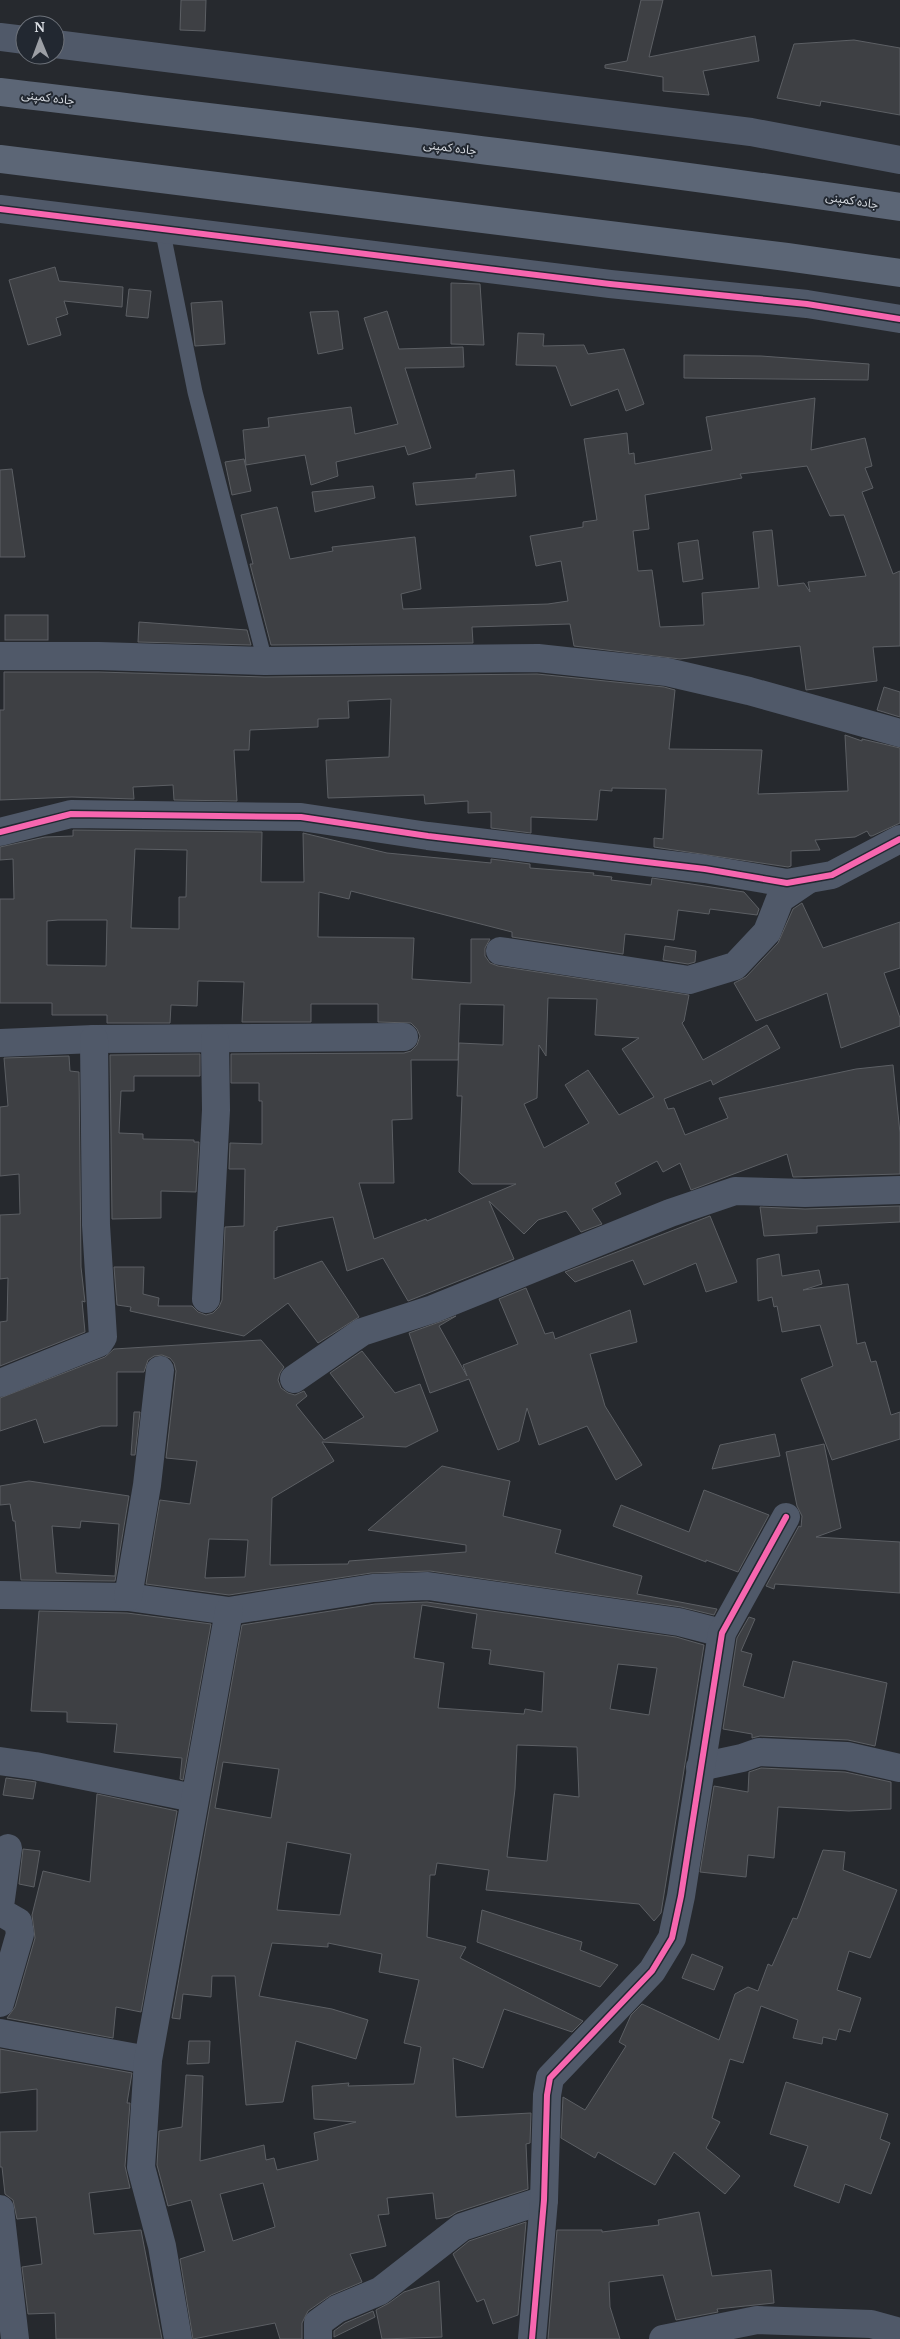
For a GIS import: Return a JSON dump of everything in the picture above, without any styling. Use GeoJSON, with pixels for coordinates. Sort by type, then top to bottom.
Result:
{"type":"FeatureCollection","features":[{"type":"Feature","properties":{"kind":"highway","name":"جاده کمپنی"},"geometry":{"type":"LineString","coordinates":[[0,92],[458,147],[788,190],[900,207]]}},
{"type":"Feature","properties":{"kind":"highway"},"geometry":{"type":"LineString","coordinates":[[0,159],[777,255],[900,273]]}},
{"type":"Feature","properties":{"kind":"street"},"geometry":{"type":"LineString","coordinates":[[0,37],[15,39]]}},
{"type":"Feature","properties":{"kind":"street"},"geometry":{"type":"LineString","coordinates":[[65,45],[751,132],[900,160]]}},
{"type":"Feature","properties":{"kind":"street"},"geometry":{"type":"LineString","coordinates":[[0,208],[610,284],[807,304],[900,319]]}},
{"type":"Feature","properties":{"kind":"street"},"geometry":{"type":"LineString","coordinates":[[0,656],[98,656],[265,661],[538,658],[667,672],[749,690],[900,733]]}},
{"type":"Feature","properties":{"kind":"street"},"geometry":{"type":"LineString","coordinates":[[0,832],[71,814],[301,817],[428,836],[706,869],[787,883],[832,875],[900,839]]}},
{"type":"Feature","properties":{"kind":"street"},"geometry":{"type":"LineString","coordinates":[[500,951],[689,980],[735,966],[767,932],[780,899],[809,879]]}},
{"type":"Feature","properties":{"kind":"street"},"geometry":{"type":"LineString","coordinates":[[0,1043],[94,1039],[215,1040],[404,1037]]}},
{"type":"Feature","properties":{"kind":"street"},"geometry":{"type":"LineString","coordinates":[[0,1382],[99,1343],[103,1337],[96,1225],[94,1039]]}},
{"type":"Feature","properties":{"kind":"street"},"geometry":{"type":"LineString","coordinates":[[206,1299],[216,1110],[215,1040]]}},
{"type":"Feature","properties":{"kind":"street"},"geometry":{"type":"LineString","coordinates":[[294,1378],[362,1332],[433,1308],[670,1213],[735,1191],[805,1193],[900,1190]]}},
{"type":"Feature","properties":{"kind":"street"},"geometry":{"type":"LineString","coordinates":[[128,1597],[147,1485],[160,1370]]}},
{"type":"Feature","properties":{"kind":"street"},"geometry":{"type":"LineString","coordinates":[[532,2339],[544,2200],[547,2094],[550,2078],[652,1971],[672,1938],[681,1896],[722,1634],[786,1517]]}},
{"type":"Feature","properties":{"kind":"street"},"geometry":{"type":"LineString","coordinates":[[0,1595],[128,1597],[229,1611],[373,1588],[428,1586],[679,1622],[722,1634]]}},
{"type":"Feature","properties":{"kind":"street"},"geometry":{"type":"LineString","coordinates":[[178,2339],[162,2246],[141,2167],[148,2060],[229,1611]]}},
{"type":"Feature","properties":{"kind":"street"},"geometry":{"type":"LineString","coordinates":[[700,1767],[760,1752],[847,1756],[900,1768]]}},
{"type":"Feature","properties":{"kind":"street"},"geometry":{"type":"LineString","coordinates":[[0,1762],[35,1766],[194,1798]]}},
{"type":"Feature","properties":{"kind":"street"},"geometry":{"type":"LineString","coordinates":[[0,2003],[20,1934],[18,1922],[1,1911],[8,1848]]}},
{"type":"Feature","properties":{"kind":"street"},"geometry":{"type":"LineString","coordinates":[[0,2033],[148,2060]]}},
{"type":"Feature","properties":{"kind":"street"},"geometry":{"type":"LineString","coordinates":[[318,2339],[318,2323],[337,2309],[380,2291],[462,2227],[544,2200]]}},
{"type":"Feature","properties":{"kind":"street"},"geometry":{"type":"LineString","coordinates":[[0,2209],[14,2339]]}},
{"type":"Feature","properties":{"kind":"street"},"geometry":{"type":"LineString","coordinates":[[663,2339],[757,2320],[871,2324],[900,2332]]}},
{"type":"Feature","properties":{"kind":"lane"},"geometry":{"type":"LineString","coordinates":[[162,228],[195,392],[265,661]]}},
{"type":"Feature","properties":{"kind":"building"},"geometry":{"type":"Polygon","coordinates":[[[181,0],[206,0],[205,31],[180,30],[181,0]]]}},
{"type":"Feature","properties":{"kind":"building"},"geometry":{"type":"Polygon","coordinates":[[[641,0],[663,0],[649,57],[755,36],[759,61],[703,71],[709,95],[663,91],[663,77],[605,68],[605,65],[627,61],[641,0]]]}},
{"type":"Feature","properties":{"kind":"building"},"geometry":{"type":"Polygon","coordinates":[[[854,40],[900,48],[900,115],[821,101],[820,106],[777,98],[794,44],[854,40]]]}},
{"type":"Feature","properties":{"kind":"building"},"geometry":{"type":"Polygon","coordinates":[[[55,267],[59,281],[123,287],[122,307],[64,301],[68,314],[56,318],[61,335],[28,345],[9,280],[55,267]]]}},
{"type":"Feature","properties":{"kind":"building"},"geometry":{"type":"Polygon","coordinates":[[[451,283],[480,284],[484,345],[451,344],[451,283]]]}},
{"type":"Feature","properties":{"kind":"building"},"geometry":{"type":"Polygon","coordinates":[[[129,289],[151,291],[148,318],[126,316],[129,289]]]}},
{"type":"Feature","properties":{"kind":"building"},"geometry":{"type":"Polygon","coordinates":[[[222,301],[225,344],[195,346],[191,303],[222,301]]]}},
{"type":"Feature","properties":{"kind":"building"},"geometry":{"type":"Polygon","coordinates":[[[338,311],[343,349],[318,354],[310,312],[338,311]]]}},
{"type":"Feature","properties":{"kind":"building"},"geometry":{"type":"Polygon","coordinates":[[[387,311],[399,349],[463,347],[464,367],[405,368],[431,448],[408,455],[405,446],[336,462],[338,476],[311,485],[305,455],[246,465],[243,430],[269,427],[268,418],[351,407],[355,434],[398,424],[364,318],[387,311]]]}},
{"type":"Feature","properties":{"kind":"building"},"geometry":{"type":"Polygon","coordinates":[[[518,333],[544,334],[543,346],[584,345],[588,354],[624,349],[644,404],[626,411],[618,389],[571,406],[556,366],[516,365],[518,333]]]}},
{"type":"Feature","properties":{"kind":"building"},"geometry":{"type":"Polygon","coordinates":[[[684,355],[761,356],[869,364],[868,380],[684,378],[684,355]]]}},
{"type":"Feature","properties":{"kind":"building"},"geometry":{"type":"Polygon","coordinates":[[[815,398],[811,450],[865,438],[872,466],[865,468],[873,488],[862,492],[893,574],[900,571],[900,646],[873,647],[877,681],[806,690],[800,646],[680,659],[574,646],[570,624],[472,627],[473,643],[271,645],[250,564],[253,564],[241,515],[277,507],[290,559],[333,551],[332,547],[415,537],[421,589],[401,594],[403,609],[548,604],[568,601],[561,561],[536,566],[530,536],[583,527],[583,522],[597,520],[584,439],[627,433],[629,454],[634,453],[635,464],[712,450],[706,417],[815,398]],[[807,466],[740,474],[742,478],[645,495],[649,529],[633,531],[638,571],[652,570],[660,627],[704,625],[702,593],[759,588],[753,532],[772,530],[778,586],[804,583],[810,592],[808,582],[866,576],[844,515],[830,516],[807,466]]]}},
{"type":"Feature","properties":{"kind":"building"},"geometry":{"type":"Polygon","coordinates":[[[244,459],[251,491],[232,495],[225,462],[244,459]]]}},
{"type":"Feature","properties":{"kind":"building"},"geometry":{"type":"Polygon","coordinates":[[[12,469],[25,557],[0,557],[0,470],[12,469]]]}},
{"type":"Feature","properties":{"kind":"building"},"geometry":{"type":"Polygon","coordinates":[[[514,470],[516,496],[416,505],[413,483],[476,478],[476,474],[514,470]]]}},
{"type":"Feature","properties":{"kind":"building"},"geometry":{"type":"Polygon","coordinates":[[[373,486],[375,498],[315,512],[312,492],[373,486]]]}},
{"type":"Feature","properties":{"kind":"building"},"geometry":{"type":"Polygon","coordinates":[[[698,540],[703,579],[683,582],[678,543],[698,540]]]}},
{"type":"Feature","properties":{"kind":"building"},"geometry":{"type":"Polygon","coordinates":[[[5,615],[48,615],[48,640],[5,640],[5,615]]]}},
{"type":"Feature","properties":{"kind":"building"},"geometry":{"type":"Polygon","coordinates":[[[139,622],[247,630],[251,645],[138,642],[139,622]]]}},
{"type":"Feature","properties":{"kind":"building"},"geometry":{"type":"Polygon","coordinates":[[[4,672],[99,672],[265,677],[537,674],[664,687],[675,690],[669,749],[762,750],[758,794],[848,791],[845,735],[862,741],[862,739],[900,748],[900,823],[872,836],[867,831],[855,837],[815,840],[820,850],[791,851],[791,866],[788,867],[654,847],[654,838],[663,839],[666,789],[612,788],[612,791],[600,790],[597,820],[531,817],[531,833],[491,828],[491,812],[468,813],[468,801],[425,804],[424,795],[328,798],[326,760],[389,757],[391,699],[348,701],[349,718],[318,719],[318,727],[250,730],[249,750],[234,750],[237,801],[174,800],[173,785],[133,787],[134,799],[72,797],[0,800],[0,710],[4,710],[4,672]]]}},
{"type":"Feature","properties":{"kind":"building"},"geometry":{"type":"Polygon","coordinates":[[[884,687],[900,692],[900,717],[877,710],[884,687]]]}},
{"type":"Feature","properties":{"kind":"building"},"geometry":{"type":"Polygon","coordinates":[[[73,830],[262,832],[261,882],[304,882],[303,833],[387,853],[491,863],[491,859],[530,864],[530,868],[594,873],[593,875],[612,877],[611,880],[651,885],[652,878],[744,892],[759,909],[757,915],[710,909],[709,914],[678,910],[674,940],[625,934],[623,954],[512,937],[512,932],[351,891],[349,899],[319,892],[318,937],[414,938],[412,979],[471,983],[471,939],[490,939],[485,948],[485,956],[490,963],[498,966],[689,995],[682,1023],[703,1060],[767,1025],[780,1048],[713,1085],[711,1080],[664,1099],[668,1109],[674,1108],[685,1135],[728,1118],[719,1098],[856,1069],[893,1065],[900,1133],[900,1174],[793,1177],[787,1154],[691,1190],[680,1163],[663,1172],[657,1161],[615,1183],[621,1194],[592,1209],[602,1224],[581,1232],[566,1211],[538,1220],[524,1234],[489,1201],[514,1259],[408,1301],[383,1258],[347,1271],[333,1217],[277,1227],[277,1230],[274,1231],[274,1279],[322,1261],[359,1317],[318,1343],[288,1303],[244,1336],[130,1311],[131,1307],[117,1305],[114,1267],[144,1267],[143,1294],[159,1298],[158,1306],[192,1306],[198,1312],[206,1315],[213,1313],[219,1307],[222,1300],[225,1227],[244,1226],[245,1169],[229,1169],[230,1143],[262,1144],[262,1101],[259,1101],[259,1083],[231,1083],[231,1054],[404,1053],[411,1051],[417,1045],[420,1036],[417,1029],[411,1023],[378,1022],[378,1004],[311,1004],[311,1022],[242,1022],[244,982],[198,981],[197,1006],[171,1005],[170,1023],[107,1023],[107,1015],[52,1015],[52,1003],[0,1003],[0,899],[14,899],[13,859],[0,860],[0,847],[45,837],[73,836],[73,830]],[[135,849],[131,928],[179,929],[179,897],[186,897],[187,850],[135,849]],[[107,920],[47,921],[47,965],[106,966],[107,920]],[[548,998],[546,1056],[539,1045],[537,1098],[524,1104],[544,1148],[589,1123],[565,1085],[588,1070],[619,1115],[654,1097],[622,1049],[639,1038],[595,1035],[597,999],[548,998]],[[460,1004],[458,1060],[411,1060],[412,1119],[392,1120],[394,1183],[359,1183],[374,1239],[426,1219],[427,1221],[516,1184],[472,1184],[459,1172],[462,1096],[457,1096],[459,1043],[503,1045],[504,1005],[460,1004]]]}},
{"type":"Feature","properties":{"kind":"building"},"geometry":{"type":"Polygon","coordinates":[[[802,903],[823,948],[900,922],[900,968],[884,973],[900,1018],[900,1026],[841,1048],[827,993],[756,1021],[734,983],[746,977],[778,943],[793,909],[802,903]]]}},
{"type":"Feature","properties":{"kind":"building"},"geometry":{"type":"Polygon","coordinates":[[[665,946],[696,951],[695,962],[688,964],[663,960],[665,946]]]}},
{"type":"Feature","properties":{"kind":"building"},"geometry":{"type":"Polygon","coordinates":[[[200,1054],[200,1076],[134,1076],[134,1091],[121,1091],[119,1133],[143,1134],[143,1139],[194,1140],[194,1142],[199,1142],[196,1192],[161,1191],[161,1218],[112,1219],[110,1055],[200,1054]]]}},
{"type":"Feature","properties":{"kind":"building"},"geometry":{"type":"Polygon","coordinates":[[[69,1056],[70,1071],[79,1072],[81,1267],[85,1302],[82,1301],[85,1332],[0,1366],[0,1322],[7,1321],[8,1278],[0,1279],[0,1215],[20,1214],[19,1174],[0,1176],[0,1107],[8,1106],[4,1058],[69,1056]]]}},
{"type":"Feature","properties":{"kind":"building"},"geometry":{"type":"Polygon","coordinates":[[[900,1206],[900,1222],[817,1226],[817,1233],[764,1236],[760,1207],[805,1209],[900,1206]]]}},
{"type":"Feature","properties":{"kind":"building"},"geometry":{"type":"Polygon","coordinates":[[[710,1216],[737,1282],[706,1292],[696,1263],[644,1285],[633,1260],[575,1282],[565,1272],[710,1216]]]}},
{"type":"Feature","properties":{"kind":"building"},"geometry":{"type":"Polygon","coordinates":[[[779,1254],[782,1276],[819,1270],[822,1284],[803,1290],[848,1284],[857,1344],[865,1342],[871,1362],[876,1361],[891,1415],[900,1412],[900,1439],[832,1460],[801,1379],[833,1366],[820,1325],[782,1332],[777,1306],[774,1307],[772,1297],[758,1301],[757,1259],[779,1254]]]}},
{"type":"Feature","properties":{"kind":"building"},"geometry":{"type":"Polygon","coordinates":[[[526,1288],[545,1334],[553,1332],[555,1339],[630,1310],[637,1342],[590,1354],[605,1406],[642,1465],[616,1480],[587,1426],[539,1445],[527,1408],[519,1441],[498,1450],[469,1379],[430,1393],[409,1333],[456,1316],[439,1326],[467,1376],[463,1365],[518,1344],[499,1299],[526,1288]]]}},
{"type":"Feature","properties":{"kind":"building"},"geometry":{"type":"Polygon","coordinates":[[[261,1340],[284,1367],[278,1380],[281,1388],[295,1395],[304,1391],[307,1396],[296,1405],[324,1440],[364,1417],[330,1373],[362,1351],[395,1393],[420,1384],[438,1431],[406,1447],[322,1442],[334,1461],[272,1498],[270,1565],[348,1564],[349,1561],[466,1552],[466,1545],[368,1530],[442,1466],[510,1481],[503,1516],[561,1530],[555,1553],[642,1576],[637,1594],[717,1609],[714,1615],[681,1607],[430,1571],[371,1573],[229,1595],[146,1584],[160,1500],[190,1504],[197,1461],[166,1458],[176,1371],[174,1363],[170,1358],[162,1355],[154,1356],[148,1360],[144,1372],[117,1372],[117,1426],[101,1426],[44,1443],[36,1419],[0,1431],[0,1398],[105,1357],[114,1349],[261,1340]],[[209,1539],[205,1578],[245,1577],[248,1540],[209,1539]]]}},
{"type":"Feature","properties":{"kind":"building"},"geometry":{"type":"Polygon","coordinates":[[[134,1412],[140,1412],[135,1455],[131,1455],[134,1412]]]}},
{"type":"Feature","properties":{"kind":"building"},"geometry":{"type":"Polygon","coordinates":[[[775,1434],[780,1456],[712,1469],[720,1445],[775,1434]]]}},
{"type":"Feature","properties":{"kind":"building"},"geometry":{"type":"Polygon","coordinates":[[[824,1444],[841,1528],[816,1537],[900,1542],[900,1593],[775,1584],[774,1589],[766,1586],[799,1526],[801,1527],[802,1516],[797,1506],[786,1452],[824,1444]]]}},
{"type":"Feature","properties":{"kind":"building"},"geometry":{"type":"Polygon","coordinates":[[[29,1481],[129,1496],[115,1581],[21,1580],[15,1521],[13,1521],[10,1504],[0,1505],[0,1486],[29,1481]],[[81,1521],[80,1528],[52,1526],[56,1573],[115,1576],[119,1524],[81,1521]]]}},
{"type":"Feature","properties":{"kind":"building"},"geometry":{"type":"Polygon","coordinates":[[[704,1490],[769,1515],[738,1572],[706,1560],[706,1562],[613,1526],[621,1505],[689,1532],[704,1490]]]}},
{"type":"Feature","properties":{"kind":"building"},"geometry":{"type":"Polygon","coordinates":[[[427,1602],[676,1637],[704,1645],[661,1913],[654,1921],[639,1904],[486,1890],[489,1870],[437,1863],[435,1875],[430,1875],[427,1937],[466,1947],[460,1958],[583,2021],[572,2032],[504,2009],[483,2068],[453,2058],[456,2117],[531,2113],[530,2143],[526,2144],[528,2189],[457,2212],[449,2217],[436,2219],[433,2193],[387,2198],[389,2214],[378,2215],[386,2246],[350,2254],[362,2282],[331,2295],[308,2311],[302,2323],[302,2339],[280,2339],[275,2323],[193,2339],[180,2259],[205,2251],[191,2200],[168,2206],[157,2165],[159,2131],[182,2127],[186,2075],[203,2076],[200,2161],[264,2145],[266,2160],[274,2158],[277,2170],[318,2160],[314,2133],[356,2122],[314,2119],[312,2086],[349,2083],[348,2086],[414,2084],[421,2047],[404,2043],[419,1980],[379,1972],[382,1954],[328,1943],[328,1947],[272,1943],[259,1996],[332,2009],[368,2020],[356,2059],[296,2041],[283,2102],[246,2105],[235,1976],[212,1976],[211,1997],[183,1994],[180,2019],[172,2018],[242,1625],[375,1604],[427,1602]],[[422,1605],[414,1658],[444,1663],[438,1708],[524,1714],[525,1709],[542,1712],[544,1672],[489,1664],[491,1650],[472,1648],[477,1614],[422,1605]],[[618,1664],[610,1709],[649,1715],[657,1668],[618,1664]],[[517,1745],[515,1789],[507,1857],[547,1861],[554,1794],[579,1797],[577,1747],[517,1745]],[[223,1762],[215,1808],[271,1818],[279,1769],[223,1762]],[[287,1842],[277,1910],[340,1915],[351,1854],[287,1842]],[[263,2183],[220,2194],[233,2241],[275,2227],[263,2183]]]}},
{"type":"Feature","properties":{"kind":"building"},"geometry":{"type":"Polygon","coordinates":[[[39,1611],[127,1613],[211,1624],[183,1780],[180,1779],[182,1758],[114,1752],[117,1724],[67,1722],[67,1712],[31,1711],[39,1611]]]}},
{"type":"Feature","properties":{"kind":"building"},"geometry":{"type":"Polygon","coordinates":[[[749,1617],[755,1619],[741,1651],[752,1654],[743,1686],[784,1698],[793,1661],[887,1683],[875,1746],[848,1740],[760,1736],[752,1738],[752,1734],[723,1729],[737,1638],[749,1617]]]}},
{"type":"Feature","properties":{"kind":"building"},"geometry":{"type":"Polygon","coordinates":[[[761,1768],[845,1772],[891,1782],[891,1809],[849,1811],[778,1807],[774,1858],[748,1855],[746,1877],[700,1872],[714,1786],[748,1792],[749,1772],[761,1768]]]}},
{"type":"Feature","properties":{"kind":"building"},"geometry":{"type":"Polygon","coordinates":[[[6,1778],[36,1782],[33,1799],[3,1795],[6,1778]]]}},
{"type":"Feature","properties":{"kind":"building"},"geometry":{"type":"Polygon","coordinates":[[[97,1794],[177,1811],[141,2012],[116,2007],[113,2038],[7,2018],[15,2007],[35,1938],[32,1915],[43,1871],[90,1882],[97,1794]]]}},
{"type":"Feature","properties":{"kind":"building"},"geometry":{"type":"Polygon","coordinates":[[[23,1849],[40,1851],[34,1887],[19,1884],[23,1849]]]}},
{"type":"Feature","properties":{"kind":"building"},"geometry":{"type":"Polygon","coordinates":[[[823,1850],[845,1852],[843,1870],[897,1890],[870,1958],[849,1951],[837,1990],[861,1998],[850,2032],[839,2029],[836,2040],[823,2037],[822,2044],[793,2038],[798,2020],[761,2006],[743,2063],[730,2059],[712,2118],[720,2122],[706,2148],[740,2176],[725,2194],[674,2152],[655,2185],[598,2152],[595,2158],[561,2138],[563,2097],[585,2110],[626,2046],[619,2042],[631,2015],[642,2004],[719,2040],[735,1994],[748,1987],[758,1991],[768,1964],[772,1966],[793,1918],[797,1919],[823,1850]]]}},
{"type":"Feature","properties":{"kind":"building"},"geometry":{"type":"Polygon","coordinates":[[[482,1910],[582,1942],[580,1950],[618,1965],[600,1987],[477,1942],[482,1910]]]}},
{"type":"Feature","properties":{"kind":"building"},"geometry":{"type":"Polygon","coordinates":[[[692,1954],[723,1967],[714,1990],[682,1978],[692,1954]]]}},
{"type":"Feature","properties":{"kind":"building"},"geometry":{"type":"Polygon","coordinates":[[[189,2041],[210,2041],[209,2063],[187,2064],[189,2041]]]}},
{"type":"Feature","properties":{"kind":"building"},"geometry":{"type":"Polygon","coordinates":[[[0,2049],[132,2073],[127,2103],[130,2103],[125,2166],[130,2188],[89,2193],[94,2234],[141,2230],[162,2339],[56,2339],[55,2313],[28,2314],[22,2267],[42,2264],[36,2217],[17,2219],[13,2200],[5,2194],[2,2167],[0,2167],[0,2132],[37,2131],[37,2089],[0,2093],[0,2049]]]}},
{"type":"Feature","properties":{"kind":"building"},"geometry":{"type":"Polygon","coordinates":[[[786,2082],[888,2114],[880,2139],[890,2143],[871,2194],[845,2184],[839,2203],[794,2186],[808,2146],[770,2134],[786,2082]]]}},
{"type":"Feature","properties":{"kind":"building"},"geometry":{"type":"Polygon","coordinates":[[[699,2212],[712,2276],[771,2270],[774,2303],[717,2309],[718,2312],[676,2320],[663,2275],[609,2282],[610,2307],[620,2339],[548,2339],[557,2230],[602,2230],[602,2232],[659,2225],[658,2220],[699,2212]]]}},
{"type":"Feature","properties":{"kind":"building"},"geometry":{"type":"Polygon","coordinates":[[[526,2222],[518,2315],[493,2324],[484,2299],[477,2302],[453,2254],[469,2241],[526,2222]]]}},
{"type":"Feature","properties":{"kind":"building"},"geometry":{"type":"Polygon","coordinates":[[[439,2281],[442,2337],[382,2339],[376,2310],[404,2292],[439,2281]]]}},
{"type":"Feature","properties":{"kind":"building"},"geometry":{"type":"Polygon","coordinates":[[[373,2311],[375,2317],[334,2337],[334,2331],[345,2323],[373,2311]]]}},
{"type":"Feature","properties":{"kind":"cycle path"},"geometry":{"type":"LineString","coordinates":[[0,209],[610,284],[807,304],[900,319]]}},
{"type":"Feature","properties":{"kind":"cycle path"},"geometry":{"type":"LineString","coordinates":[[0,832],[71,814],[301,817],[428,836],[705,869],[787,883],[832,875],[900,839]]}},
{"type":"Feature","properties":{"kind":"cycle path"},"geometry":{"type":"LineString","coordinates":[[532,2339],[544,2200],[547,2095],[550,2078],[652,1971],[672,1938],[681,1896],[722,1633],[786,1517]]}}]}
